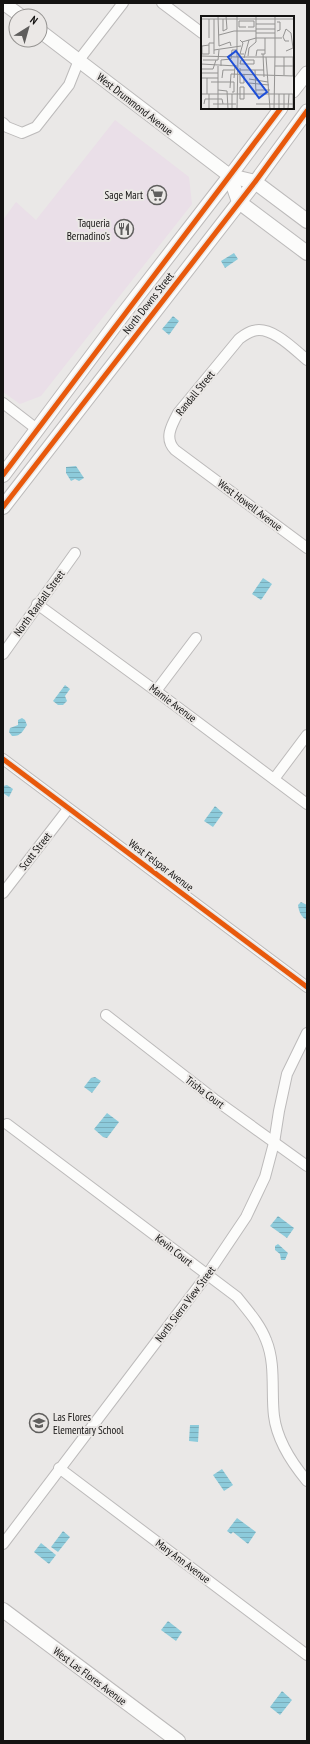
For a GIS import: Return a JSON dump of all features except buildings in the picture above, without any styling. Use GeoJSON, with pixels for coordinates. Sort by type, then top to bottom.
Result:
{"type":"FeatureCollection","features":[{"type":"Feature","properties":{"kind":"main road","name":"West Drummond Avenue"},"geometry":{"type":"LineString","coordinates":[[230,176],[255,182],[307,221]]}},
{"type":"Feature","properties":{"kind":"main road"},"geometry":{"type":"LineString","coordinates":[[230,176],[239,202],[307,253]]}},
{"type":"Feature","properties":{"kind":"main road","name":"North Downs Street"},"geometry":{"type":"LineString","coordinates":[[3,475],[230,176]]}},
{"type":"Feature","properties":{"kind":"main road","name":"North Downs Street"},"geometry":{"type":"LineString","coordinates":[[3,506],[255,182]]}},
{"type":"Feature","properties":{"kind":"main road","name":"West Las Flores Avenue"},"geometry":{"type":"LineString","coordinates":[[3,1610],[178,1741]]}},
{"type":"Feature","properties":{"kind":"street"},"geometry":{"type":"LineString","coordinates":[[3,124],[7,127],[22,132],[36,127],[69,85],[79,60],[123,3]]}},
{"type":"Feature","properties":{"kind":"street"},"geometry":{"type":"LineString","coordinates":[[162,3],[201,32]]}},
{"type":"Feature","properties":{"kind":"street","name":"West Drummond Avenue"},"geometry":{"type":"LineString","coordinates":[[48,37],[230,176]]}},
{"type":"Feature","properties":{"kind":"street"},"geometry":{"type":"LineString","coordinates":[[294,90],[307,72]]}},
{"type":"Feature","properties":{"kind":"street","name":"North Downs Street"},"geometry":{"type":"LineString","coordinates":[[230,176],[280,109]]}},
{"type":"Feature","properties":{"kind":"street","name":"North Downs Street"},"geometry":{"type":"LineString","coordinates":[[255,182],[307,111]]}},
{"type":"Feature","properties":{"kind":"street","name":"Randall Street"},"geometry":{"type":"LineString","coordinates":[[194,463],[171,446],[168,437],[170,427],[178,413],[239,339],[252,331],[264,330],[277,336],[307,360]]}},
{"type":"Feature","properties":{"kind":"street"},"geometry":{"type":"LineString","coordinates":[[3,403],[38,430]]}},
{"type":"Feature","properties":{"kind":"street","name":"West Howell Avenue"},"geometry":{"type":"LineString","coordinates":[[194,463],[307,548]]}},
{"type":"Feature","properties":{"kind":"street","name":"North Randall Street"},"geometry":{"type":"LineString","coordinates":[[3,654],[37,604],[75,553]]}},
{"type":"Feature","properties":{"kind":"street","name":"Mamie Avenue"},"geometry":{"type":"LineString","coordinates":[[37,604],[307,804]]}},
{"type":"Feature","properties":{"kind":"street"},"geometry":{"type":"LineString","coordinates":[[156,691],[196,638]]}},
{"type":"Feature","properties":{"kind":"street"},"geometry":{"type":"LineString","coordinates":[[274,779],[307,735]]}},
{"type":"Feature","properties":{"kind":"street","name":"West Felspar Avenue"},"geometry":{"type":"LineString","coordinates":[[3,759],[307,987]]}},
{"type":"Feature","properties":{"kind":"street","name":"Scott Street"},"geometry":{"type":"LineString","coordinates":[[3,893],[68,809]]}},
{"type":"Feature","properties":{"kind":"street","name":"Trisha Court"},"geometry":{"type":"LineString","coordinates":[[106,1015],[214,1100],[307,1166]]}},
{"type":"Feature","properties":{"kind":"street","name":"North Sierra View Street"},"geometry":{"type":"LineString","coordinates":[[3,1544],[59,1468],[207,1276],[246,1217],[265,1177],[274,1143],[287,1074],[307,1033]]}},
{"type":"Feature","properties":{"kind":"street","name":"Kevin Court"},"geometry":{"type":"LineString","coordinates":[[7,1124],[237,1298],[253,1317],[266,1341],[272,1372],[276,1428],[286,1452],[307,1481]]}},
{"type":"Feature","properties":{"kind":"street","name":"Mary Ann Avenue"},"geometry":{"type":"LineString","coordinates":[[59,1468],[307,1655]]}},
{"type":"Feature","properties":{"kind":"shaded area"},"geometry":{"type":"Polygon","coordinates":[[[115,120],[189,177],[192,204],[41,396],[20,404],[3,392],[3,220],[16,202],[36,220],[115,120]]]}},
{"type":"Feature","properties":{"kind":"water"},"geometry":{"type":"Polygon","coordinates":[[[234,253],[238,259],[225,268],[221,261],[234,253]]]}},
{"type":"Feature","properties":{"kind":"water"},"geometry":{"type":"Polygon","coordinates":[[[173,316],[179,321],[169,335],[162,329],[173,316]]]}},
{"type":"Feature","properties":{"kind":"water"},"geometry":{"type":"Polygon","coordinates":[[[76,466],[84,478],[79,481],[75,479],[71,481],[66,473],[66,467],[76,466]]]}},
{"type":"Feature","properties":{"kind":"water"},"geometry":{"type":"Polygon","coordinates":[[[263,578],[272,584],[261,600],[252,594],[263,578]]]}},
{"type":"Feature","properties":{"kind":"water"},"geometry":{"type":"Polygon","coordinates":[[[65,685],[70,689],[65,696],[67,701],[63,705],[58,705],[53,701],[65,685]]]}},
{"type":"Feature","properties":{"kind":"water"},"geometry":{"type":"Polygon","coordinates":[[[22,718],[25,720],[27,725],[19,735],[12,736],[9,732],[10,728],[18,725],[18,720],[22,718]]]}},
{"type":"Feature","properties":{"kind":"water"},"geometry":{"type":"Polygon","coordinates":[[[7,785],[13,789],[9,797],[3,793],[3,786],[7,785]]]}},
{"type":"Feature","properties":{"kind":"water"},"geometry":{"type":"Polygon","coordinates":[[[215,806],[223,813],[213,827],[204,821],[215,806]]]}},
{"type":"Feature","properties":{"kind":"water"},"geometry":{"type":"Polygon","coordinates":[[[301,902],[307,905],[307,920],[302,916],[299,910],[298,905],[301,902]]]}},
{"type":"Feature","properties":{"kind":"water"},"geometry":{"type":"Polygon","coordinates":[[[95,1077],[101,1081],[92,1093],[84,1087],[91,1078],[95,1077]]]}},
{"type":"Feature","properties":{"kind":"water"},"geometry":{"type":"Polygon","coordinates":[[[107,1113],[119,1122],[107,1138],[103,1137],[94,1129],[107,1113]]]}},
{"type":"Feature","properties":{"kind":"water"},"geometry":{"type":"Polygon","coordinates":[[[278,1216],[294,1228],[287,1238],[270,1226],[278,1216]]]}},
{"type":"Feature","properties":{"kind":"water"},"geometry":{"type":"Polygon","coordinates":[[[278,1244],[288,1253],[285,1260],[281,1260],[280,1254],[275,1250],[275,1246],[278,1244]]]}},
{"type":"Feature","properties":{"kind":"water"},"geometry":{"type":"Polygon","coordinates":[[[190,1425],[199,1425],[198,1442],[189,1441],[190,1425]]]}},
{"type":"Feature","properties":{"kind":"water"},"geometry":{"type":"Polygon","coordinates":[[[222,1469],[233,1485],[224,1491],[213,1475],[222,1469]]]}},
{"type":"Feature","properties":{"kind":"water"},"geometry":{"type":"Polygon","coordinates":[[[237,1518],[256,1532],[248,1544],[233,1532],[231,1534],[227,1531],[237,1518]]]}},
{"type":"Feature","properties":{"kind":"water"},"geometry":{"type":"Polygon","coordinates":[[[63,1531],[70,1537],[58,1552],[51,1547],[63,1531]]]}},
{"type":"Feature","properties":{"kind":"water"},"geometry":{"type":"Polygon","coordinates":[[[41,1543],[56,1555],[49,1564],[34,1552],[41,1543]]]}},
{"type":"Feature","properties":{"kind":"water"},"geometry":{"type":"Polygon","coordinates":[[[168,1621],[182,1632],[176,1641],[161,1630],[168,1621]]]}},
{"type":"Feature","properties":{"kind":"water"},"geometry":{"type":"Polygon","coordinates":[[[282,1691],[292,1700],[280,1715],[270,1707],[282,1691]]]}},
{"type":"Feature","properties":{"kind":"cycle path"},"geometry":{"type":"LineString","coordinates":[[3,475],[280,109]]}},
{"type":"Feature","properties":{"kind":"cycle path"},"geometry":{"type":"LineString","coordinates":[[3,507],[255,182],[307,111]]}},
{"type":"Feature","properties":{"kind":"cycle path"},"geometry":{"type":"LineString","coordinates":[[3,759],[307,987]]}},
{"type":"Feature","properties":{"kind":"place","name":"Sage Mart"},"geometry":{"type":"Point","coordinates":[157,195]}},
{"type":"Feature","properties":{"kind":"place","name":"Taqueria Bernadino's"},"geometry":{"type":"Point","coordinates":[124,229]}},
{"type":"Feature","properties":{"kind":"place","name":"Las Flores Elementary School"},"geometry":{"type":"Point","coordinates":[39,1423]}}]}
